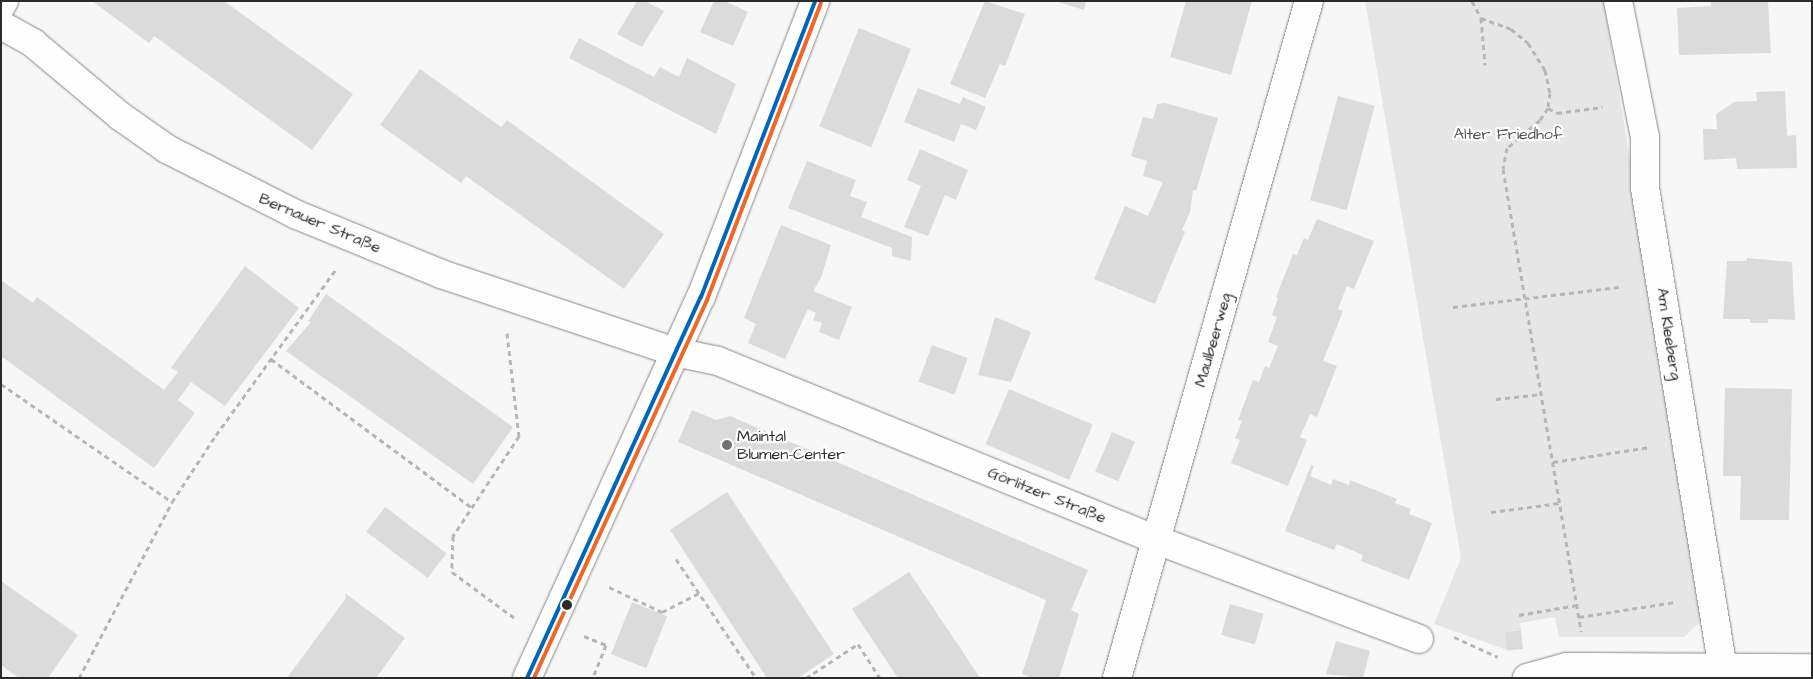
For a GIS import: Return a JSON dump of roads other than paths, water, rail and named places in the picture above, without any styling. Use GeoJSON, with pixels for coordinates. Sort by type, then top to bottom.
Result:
{"type":"FeatureCollection","features":[{"type":"Feature","properties":{"kind":"street"},"geometry":{"type":"LineString","coordinates":[[1,6],[4,1]]}},
{"type":"Feature","properties":{"kind":"street"},"geometry":{"type":"LineString","coordinates":[[526,678],[711,274],[815,1]]}},
{"type":"Feature","properties":{"kind":"street","name":"Maulbeerweg"},"geometry":{"type":"LineString","coordinates":[[1117,678],[1309,1]]}},
{"type":"Feature","properties":{"kind":"street","name":"Am Kleeberg"},"geometry":{"type":"LineString","coordinates":[[1618,1],[1644,137],[1645,188],[1723,667]]}},
{"type":"Feature","properties":{"kind":"street","name":"Bernauer Straße"},"geometry":{"type":"LineString","coordinates":[[1,24],[33,43],[120,116],[167,149],[260,198],[357,241],[516,299],[675,352]]}},
{"type":"Feature","properties":{"kind":"street","name":"Görlitzer Straße"},"geometry":{"type":"LineString","coordinates":[[675,352],[718,361],[1156,540],[1419,639]]}},
{"type":"Feature","properties":{"kind":"street"},"geometry":{"type":"LineString","coordinates":[[1527,678],[1568,667],[1812,668]]}},
{"type":"Feature","properties":{"kind":"place","name":"Maintal Blumen-Center"},"geometry":{"type":"Point","coordinates":[727,445]}},
{"type":"Feature","properties":{"kind":"park label","name":"Alter Friedhof"},"geometry":{"type":"Point","coordinates":[1508,134]}}]}
